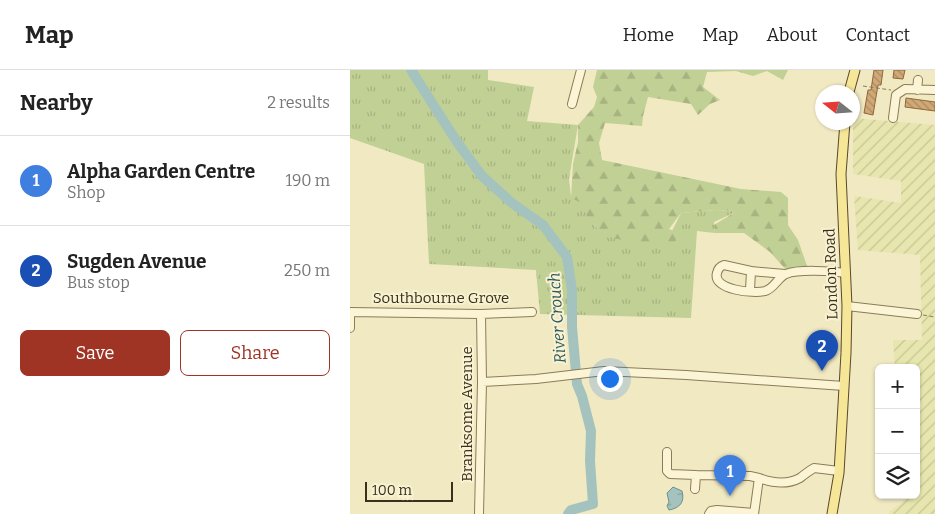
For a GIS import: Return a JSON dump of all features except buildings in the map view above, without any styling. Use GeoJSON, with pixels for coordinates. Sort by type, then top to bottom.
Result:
{"type":"FeatureCollection","features":[{"type":"Feature","properties":{"kind":"main road"},"geometry":{"type":"LineString","coordinates":[[851,85],[855,70]]}},
{"type":"Feature","properties":{"kind":"main road","name":"London Road"},"geometry":{"type":"LineString","coordinates":[[832,514],[839,471],[847,306],[841,174],[844,130]]}},
{"type":"Feature","properties":{"kind":"street"},"geometry":{"type":"LineString","coordinates":[[572,104],[582,70]]}},
{"type":"Feature","properties":{"kind":"street"},"geometry":{"type":"LineString","coordinates":[[917,90],[918,80]]}},
{"type":"Feature","properties":{"kind":"street"},"geometry":{"type":"LineString","coordinates":[[893,118],[896,95],[905,89],[935,90]]}},
{"type":"Feature","properties":{"kind":"street"},"geometry":{"type":"LineString","coordinates":[[785,274],[766,291],[722,286],[716,279],[719,268],[724,265],[751,271],[785,274],[830,271],[845,273]]}},
{"type":"Feature","properties":{"kind":"street"},"geometry":{"type":"LineString","coordinates":[[750,290],[751,271]]}},
{"type":"Feature","properties":{"kind":"street"},"geometry":{"type":"LineString","coordinates":[[847,306],[917,314]]}},
{"type":"Feature","properties":{"kind":"street"},"geometry":{"type":"LineString","coordinates":[[350,312],[350,328]]}},
{"type":"Feature","properties":{"kind":"street","name":"Southbourne Grove"},"geometry":{"type":"LineString","coordinates":[[350,312],[481,314],[532,312]]}},
{"type":"Feature","properties":{"kind":"street","name":"Branksome Avenue"},"geometry":{"type":"LineString","coordinates":[[479,514],[482,382],[481,314]]}},
{"type":"Feature","properties":{"kind":"street"},"geometry":{"type":"LineString","coordinates":[[482,382],[536,379],[604,371],[844,386]]}},
{"type":"Feature","properties":{"kind":"street"},"geometry":{"type":"LineString","coordinates":[[668,452],[667,471],[670,474],[750,476],[773,483],[787,483],[801,477],[814,468],[839,471]]}},
{"type":"Feature","properties":{"kind":"street"},"geometry":{"type":"LineString","coordinates":[[695,489],[696,475]]}},
{"type":"Feature","properties":{"kind":"street"},"geometry":{"type":"LineString","coordinates":[[709,514],[711,511],[717,510],[754,513],[759,478]]}},
{"type":"Feature","properties":{"kind":"path"},"geometry":{"type":"LineString","coordinates":[[863,86],[895,90],[903,87],[905,89]]}},
{"type":"Feature","properties":{"kind":"path"},"geometry":{"type":"LineString","coordinates":[[917,314],[935,317]]}},
{"type":"Feature","properties":{"kind":"green space"},"geometry":{"type":"Polygon","coordinates":[[[350,70],[488,70],[488,80],[534,87],[527,121],[578,125],[569,179],[571,197],[685,236],[672,231],[681,213],[716,210],[738,211],[714,222],[715,233],[697,231],[691,318],[540,314],[536,270],[429,264],[424,164],[350,138],[350,70]]]}},
{"type":"Feature","properties":{"kind":"green space"},"geometry":{"type":"Polygon","coordinates":[[[597,70],[788,70],[783,80],[767,71],[753,76],[736,71],[707,72],[703,87],[720,100],[710,104],[698,115],[691,104],[648,97],[642,126],[605,123],[599,143],[602,160],[741,189],[781,192],[788,198],[788,225],[798,240],[808,269],[788,272],[770,252],[744,233],[715,233],[714,225],[737,211],[716,210],[681,213],[669,229],[686,236],[668,244],[635,243],[605,236],[587,219],[584,204],[571,198],[573,164],[578,142],[578,125],[594,107],[597,97],[593,87],[597,70]]]}},
{"type":"Feature","properties":{"kind":"green space"},"geometry":{"type":"Polygon","coordinates":[[[860,119],[935,125],[935,514],[889,514],[890,511],[903,502],[903,499],[920,499],[920,412],[922,405],[920,402],[920,364],[895,364],[893,340],[922,340],[920,255],[858,250],[854,196],[901,203],[901,181],[853,174],[853,130],[860,130],[860,119]]]}},
{"type":"Feature","properties":{"kind":"water"},"geometry":{"type":"Polygon","coordinates":[[[673,487],[682,491],[683,498],[679,506],[669,510],[667,506],[669,502],[667,493],[673,487]]]}},
{"type":"Feature","properties":{"kind":"waterway","name":"River Crouch"},"geometry":{"type":"LineString","coordinates":[[411,70],[457,142],[482,176],[512,203],[543,225],[567,257],[572,290],[572,327],[577,384],[591,431],[590,461],[593,504],[571,510],[568,514]]}},
{"type":"Feature","properties":{"kind":"place","name":"Sugden Avenue"},"geometry":{"type":"Point","coordinates":[822,371]}},
{"type":"Feature","properties":{"kind":"place","name":"Alpha Garden Centre"},"geometry":{"type":"Point","coordinates":[730,496]}}]}
